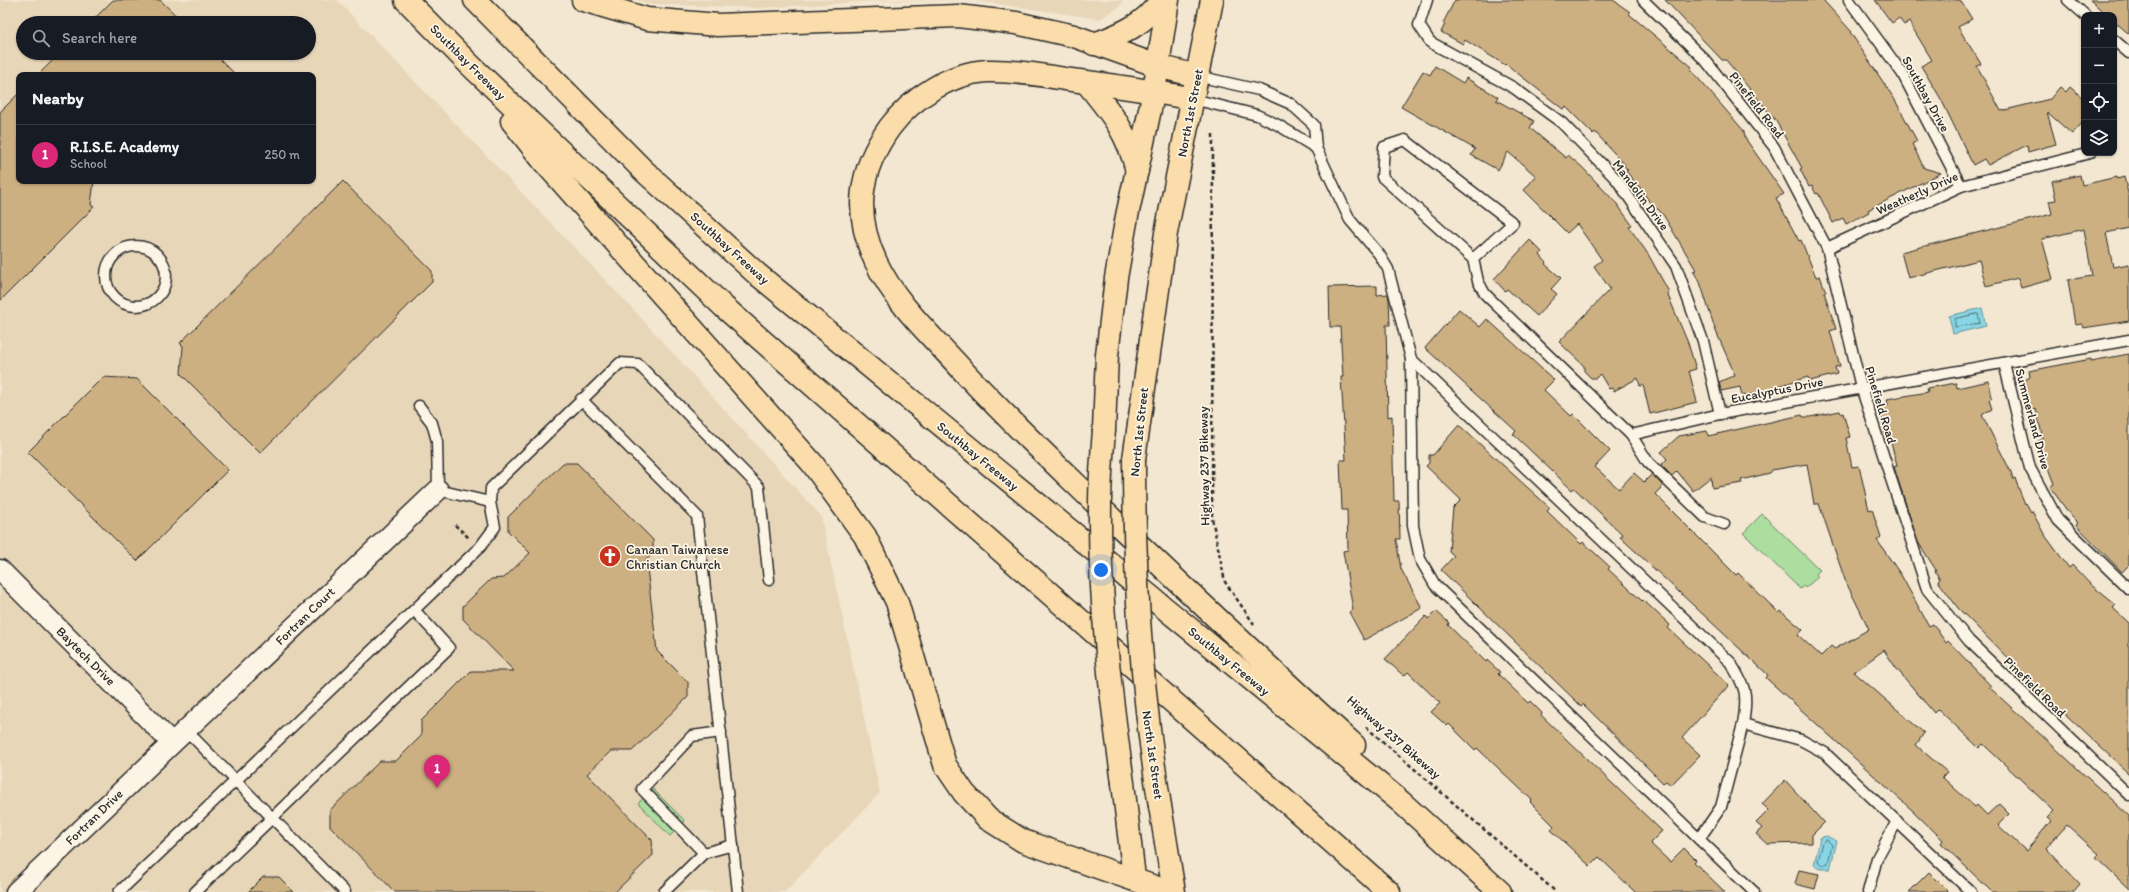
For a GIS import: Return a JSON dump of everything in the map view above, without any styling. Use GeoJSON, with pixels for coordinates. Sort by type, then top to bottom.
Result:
{"type":"FeatureCollection","features":[{"type":"Feature","properties":{"kind":"main road","name":"Southbay Freeway"},"geometry":{"type":"LineString","coordinates":[[406,0],[469,64],[724,307],[1389,892]]}},
{"type":"Feature","properties":{"kind":"main road","name":"Southbay Freeway"},"geometry":{"type":"LineString","coordinates":[[475,0],[643,170],[757,274],[1401,802],[1500,892]]}},
{"type":"Feature","properties":{"kind":"main road"},"geometry":{"type":"LineString","coordinates":[[583,0],[647,19],[718,25],[958,16],[1016,23],[1074,36],[1158,66],[1197,76]]}},
{"type":"Feature","properties":{"kind":"main road"},"geometry":{"type":"LineString","coordinates":[[1094,44],[1122,35],[1146,18],[1161,0]]}},
{"type":"Feature","properties":{"kind":"main road"},"geometry":{"type":"LineString","coordinates":[[1134,878],[1123,783],[1110,694],[1104,607],[1100,505],[1111,315],[1127,216],[1154,91],[1168,0]]}},
{"type":"Feature","properties":{"kind":"main road","name":"North 1st Street"},"geometry":{"type":"LineString","coordinates":[[1174,892],[1143,686],[1134,521],[1134,459],[1166,233],[1212,0]]}},
{"type":"Feature","properties":{"kind":"main road"},"geometry":{"type":"LineString","coordinates":[[469,64],[545,163],[812,463],[865,536],[897,602],[945,765],[964,793],[988,819],[1023,841],[1134,878],[1169,892]]}},
{"type":"Feature","properties":{"kind":"main road"},"geometry":{"type":"LineString","coordinates":[[1193,99],[1154,91],[1007,71],[984,71],[962,76],[930,90],[899,115],[877,146],[864,181],[861,205],[863,223],[876,263],[906,308],[999,410],[1243,645],[1376,765],[1401,802]]}},
{"type":"Feature","properties":{"kind":"main road"},"geometry":{"type":"LineString","coordinates":[[1086,82],[1121,126],[1130,147],[1137,171]]}},
{"type":"Feature","properties":{"kind":"street","name":"Fortran Court"},"geometry":{"type":"LineString","coordinates":[[179,736],[438,490]]}},
{"type":"Feature","properties":{"kind":"street","name":"Baytech Drive"},"geometry":{"type":"LineString","coordinates":[[0,570],[179,736]]}},
{"type":"Feature","properties":{"kind":"street","name":"Fortran Drive"},"geometry":{"type":"LineString","coordinates":[[16,892],[179,736]]}},
{"type":"Feature","properties":{"kind":"lane","name":"Mandolin Drive"},"geometry":{"type":"LineString","coordinates":[[1427,0],[1419,25],[1430,42],[1514,88],[1562,123],[1617,180],[1676,266],[1703,342],[1720,414]]}},
{"type":"Feature","properties":{"kind":"lane","name":"Pinefield Road"},"geometry":{"type":"LineString","coordinates":[[1643,0],[1706,61],[1774,147],[1827,248],[1861,387],[1927,589],[1969,642],[2129,795]]}},
{"type":"Feature","properties":{"kind":"lane","name":"Southbay Drive"},"geometry":{"type":"LineString","coordinates":[[1849,0],[1902,73],[1961,186]]}},
{"type":"Feature","properties":{"kind":"lane"},"geometry":{"type":"LineString","coordinates":[[2068,0],[2082,12]]}},
{"type":"Feature","properties":{"kind":"lane"},"geometry":{"type":"LineString","coordinates":[[2117,43],[2129,53]]}},
{"type":"Feature","properties":{"kind":"lane"},"geometry":{"type":"LineString","coordinates":[[1197,76],[1259,90],[1291,104],[1314,125],[1316,148],[1350,220],[1379,254],[1388,269],[1411,359],[1413,526],[1420,559],[1435,585],[1754,892]]}},
{"type":"Feature","properties":{"kind":"lane"},"geometry":{"type":"LineString","coordinates":[[1193,99],[1257,115],[1278,125],[1316,148]]}},
{"type":"Feature","properties":{"kind":"lane"},"geometry":{"type":"LineString","coordinates":[[1473,259],[1513,223],[1405,140],[1384,147],[1382,177],[1473,259],[1478,281],[1485,294],[1631,435],[1648,462],[1705,516],[1724,524]]}},
{"type":"Feature","properties":{"kind":"lane","name":"Weatherly Drive"},"geometry":{"type":"LineString","coordinates":[[1827,248],[1961,186],[2081,155]]}},
{"type":"Feature","properties":{"kind":"lane"},"geometry":{"type":"LineString","coordinates":[[140,246],[151,250],[160,257],[165,268],[166,279],[163,290],[155,299],[144,304],[133,305],[122,302],[113,294],[108,284],[106,272],[110,261],[118,252],[128,247],[140,246]]}},
{"type":"Feature","properties":{"kind":"lane","name":"Eucalyptus Drive"},"geometry":{"type":"LineString","coordinates":[[1631,435],[1720,414],[1861,387],[2129,340]]}},
{"type":"Feature","properties":{"kind":"lane"},"geometry":{"type":"LineString","coordinates":[[1411,359],[1730,662],[1742,680],[1747,700],[1743,724],[1721,807],[1699,839]]}},
{"type":"Feature","properties":{"kind":"lane"},"geometry":{"type":"LineString","coordinates":[[119,892],[415,611],[480,546],[495,527],[490,502],[491,488],[581,399],[620,363],[638,364],[759,487],[768,580]]}},
{"type":"Feature","properties":{"kind":"lane","name":"Summerland Drive"},"geometry":{"type":"LineString","coordinates":[[2004,363],[2030,468],[2058,520],[2129,589]]}},
{"type":"Feature","properties":{"kind":"lane"},"geometry":{"type":"LineString","coordinates":[[581,399],[697,516],[738,892]]}},
{"type":"Feature","properties":{"kind":"lane"},"geometry":{"type":"LineString","coordinates":[[419,406],[432,422],[437,442],[438,490],[490,502]]}},
{"type":"Feature","properties":{"kind":"lane"},"geometry":{"type":"LineString","coordinates":[[195,892],[449,648],[415,611]]}},
{"type":"Feature","properties":{"kind":"lane"},"geometry":{"type":"LineString","coordinates":[[1743,724],[1801,740],[1825,753],[1971,892]]}},
{"type":"Feature","properties":{"kind":"lane"},"geometry":{"type":"LineString","coordinates":[[704,853],[642,789],[692,736],[721,732]]}},
{"type":"Feature","properties":{"kind":"lane"},"geometry":{"type":"LineString","coordinates":[[179,736],[236,781],[346,892]]}},
{"type":"Feature","properties":{"kind":"lane"},"geometry":{"type":"LineString","coordinates":[[1868,892],[1877,858],[1897,822]]}},
{"type":"Feature","properties":{"kind":"lane"},"geometry":{"type":"LineString","coordinates":[[664,892],[704,853],[733,845]]}},
{"type":"Feature","properties":{"kind":"path","name":"Highway 237 Bikeway"},"geometry":{"type":"LineString","coordinates":[[1212,134],[1212,518],[1225,582],[1255,625]]}},
{"type":"Feature","properties":{"kind":"path"},"geometry":{"type":"LineString","coordinates":[[455,525],[480,546]]}},
{"type":"Feature","properties":{"kind":"path","name":"Highway 237 Bikeway"},"geometry":{"type":"LineString","coordinates":[[1365,726],[1556,892]]}},
{"type":"Feature","properties":{"kind":"shaded area"},"geometry":{"type":"Polygon","coordinates":[[[0,0],[337,0],[632,308],[821,516],[880,793],[785,892],[0,892],[0,0]]]}},
{"type":"Feature","properties":{"kind":"shaded area"},"geometry":{"type":"Polygon","coordinates":[[[637,0],[971,0],[875,1],[761,8],[649,4],[637,0]]]}},
{"type":"Feature","properties":{"kind":"shaded area"},"geometry":{"type":"Polygon","coordinates":[[[971,0],[1123,0],[1119,7],[1100,19],[971,0]]]}},
{"type":"Feature","properties":{"kind":"green space"},"geometry":{"type":"Polygon","coordinates":[[[1762,514],[1820,570],[1816,574],[1818,577],[1805,588],[1803,586],[1800,589],[1743,533],[1762,514]]]}},
{"type":"Feature","properties":{"kind":"green space"},"geometry":{"type":"Polygon","coordinates":[[[653,789],[685,821],[670,836],[638,803],[653,789]]]}},
{"type":"Feature","properties":{"kind":"water"},"geometry":{"type":"Polygon","coordinates":[[[1982,308],[1986,326],[1953,334],[1949,316],[1982,308]]]}},
{"type":"Feature","properties":{"kind":"water"},"geometry":{"type":"Polygon","coordinates":[[[1826,836],[1837,841],[1830,869],[1819,869],[1814,865],[1820,838],[1826,836]]]}},
{"type":"Feature","properties":{"kind":"building"},"geometry":{"type":"Polygon","coordinates":[[[113,0],[160,0],[177,16],[97,16],[113,0]]]}},
{"type":"Feature","properties":{"kind":"building"},"geometry":{"type":"Polygon","coordinates":[[[1455,0],[1613,0],[1630,12],[1629,14],[1692,67],[1690,69],[1744,131],[1745,138],[1784,194],[1776,198],[1799,241],[1801,240],[1816,277],[1820,276],[1826,292],[1824,292],[1836,329],[1830,331],[1840,366],[1835,367],[1837,374],[1810,381],[1808,377],[1778,386],[1779,389],[1742,396],[1740,387],[1721,391],[1719,382],[1735,375],[1715,329],[1700,282],[1693,271],[1696,270],[1664,216],[1658,209],[1654,209],[1639,186],[1638,187],[1626,171],[1628,170],[1624,166],[1625,165],[1595,132],[1593,134],[1566,107],[1564,110],[1506,64],[1505,65],[1465,40],[1463,44],[1441,32],[1445,24],[1443,23],[1455,0]]]}},
{"type":"Feature","properties":{"kind":"building"},"geometry":{"type":"Polygon","coordinates":[[[1665,0],[1823,0],[1851,31],[1850,32],[1895,100],[1917,141],[1912,144],[1924,168],[1941,173],[1868,210],[1869,212],[1846,224],[1843,218],[1833,223],[1818,193],[1816,194],[1812,186],[1809,187],[1800,169],[1802,168],[1776,121],[1726,60],[1722,60],[1665,0]]]}},
{"type":"Feature","properties":{"kind":"building"},"geometry":{"type":"Polygon","coordinates":[[[1875,0],[1960,0],[1972,19],[1958,27],[1981,64],[1977,66],[2001,111],[2050,99],[2060,87],[2066,92],[2070,87],[2081,96],[2081,124],[2072,134],[2047,112],[2056,144],[2028,152],[2027,145],[1988,165],[1984,159],[1973,165],[1941,99],[1921,66],[1932,60],[1909,22],[1904,25],[1899,18],[1892,23],[1875,0]]]}},
{"type":"Feature","properties":{"kind":"building"},"geometry":{"type":"Polygon","coordinates":[[[2090,0],[2129,0],[2129,34],[2117,24],[2117,12],[2104,12],[2090,0]]]}},
{"type":"Feature","properties":{"kind":"building"},"geometry":{"type":"Polygon","coordinates":[[[53,60],[221,60],[233,72],[41,72],[53,60]]]}},
{"type":"Feature","properties":{"kind":"building"},"geometry":{"type":"Polygon","coordinates":[[[1435,66],[1463,83],[1466,78],[1498,97],[1496,100],[1534,121],[1530,128],[1566,158],[1568,155],[1582,167],[1617,204],[1632,225],[1629,227],[1648,254],[1669,292],[1667,293],[1688,343],[1696,369],[1689,371],[1697,402],[1650,414],[1643,385],[1640,386],[1638,378],[1614,391],[1612,388],[1609,389],[1600,374],[1596,378],[1591,378],[1584,371],[1584,366],[1559,342],[1610,289],[1594,266],[1602,260],[1577,224],[1567,233],[1524,190],[1536,176],[1508,152],[1498,170],[1471,155],[1475,149],[1401,107],[1423,71],[1430,75],[1435,66]]]}},
{"type":"Feature","properties":{"kind":"building"},"geometry":{"type":"Polygon","coordinates":[[[16,96],[16,184],[94,184],[91,205],[94,207],[0,301],[0,112],[16,96]]]}},
{"type":"Feature","properties":{"kind":"building"},"geometry":{"type":"Polygon","coordinates":[[[2080,175],[2082,185],[2117,177],[2117,179],[2124,177],[2129,197],[2129,228],[2106,233],[2113,267],[2129,264],[2129,321],[2083,328],[2082,324],[2075,325],[2068,280],[2092,276],[2084,229],[2042,239],[2053,279],[2021,288],[2018,278],[1986,286],[1979,260],[1908,278],[1901,252],[2052,214],[2049,201],[2056,200],[2052,181],[2080,175]]]}},
{"type":"Feature","properties":{"kind":"building"},"geometry":{"type":"Polygon","coordinates":[[[343,181],[432,271],[432,282],[260,453],[181,374],[183,346],[180,343],[343,181]]]}},
{"type":"Feature","properties":{"kind":"building"},"geometry":{"type":"Polygon","coordinates":[[[1530,240],[1542,252],[1540,255],[1546,262],[1545,264],[1561,278],[1551,289],[1557,294],[1537,316],[1507,289],[1505,291],[1494,279],[1530,240]]]}},
{"type":"Feature","properties":{"kind":"building"},"geometry":{"type":"Polygon","coordinates":[[[1377,286],[1377,295],[1388,294],[1389,300],[1390,325],[1386,325],[1388,417],[1392,416],[1394,501],[1399,501],[1400,539],[1396,539],[1401,569],[1422,608],[1364,640],[1349,612],[1353,610],[1343,551],[1348,550],[1347,510],[1342,510],[1340,460],[1346,460],[1341,377],[1343,377],[1340,327],[1330,327],[1329,287],[1377,286]]]}},
{"type":"Feature","properties":{"kind":"building"},"geometry":{"type":"Polygon","coordinates":[[[1459,309],[1480,327],[1487,319],[1554,380],[1544,390],[1571,416],[1573,414],[1610,451],[1595,467],[1619,489],[1634,473],[1644,482],[1652,474],[1663,486],[1655,494],[1736,575],[1738,573],[1779,613],[1781,611],[1803,630],[1798,635],[1821,656],[1831,646],[1835,649],[1869,629],[1845,580],[1819,504],[1814,504],[1807,464],[1772,470],[1770,473],[1741,480],[1742,483],[1712,488],[1711,477],[1693,491],[1677,471],[1672,476],[1661,465],[1667,459],[1661,452],[1679,436],[1707,431],[1708,436],[1802,415],[1803,417],[1810,417],[1840,411],[1841,414],[1843,413],[1850,437],[1846,438],[1852,467],[1859,466],[1869,510],[1872,509],[1881,537],[1877,540],[1901,575],[1929,626],[1933,624],[1946,643],[1948,641],[1991,686],[1989,687],[2129,816],[2129,889],[2096,858],[2099,854],[2067,825],[2046,848],[2080,884],[2073,892],[1992,892],[1941,843],[1943,840],[1913,811],[1766,678],[1768,675],[1620,537],[1623,535],[1574,488],[1572,490],[1513,434],[1516,431],[1425,348],[1459,309]],[[1884,650],[1854,672],[1924,733],[1916,745],[1947,772],[1942,777],[1975,807],[1977,805],[1987,815],[1999,804],[2009,814],[1998,825],[2026,851],[2051,821],[2047,818],[2054,811],[1983,744],[1979,748],[1938,709],[1934,713],[1896,668],[1884,650]]]}},
{"type":"Feature","properties":{"kind":"building"},"geometry":{"type":"Polygon","coordinates":[[[2129,354],[2129,565],[2122,572],[2076,525],[2078,523],[2071,516],[2050,487],[2054,484],[2038,441],[2043,439],[2036,409],[2029,411],[2023,381],[2030,377],[2029,371],[2091,359],[2091,361],[2129,354]]]}},
{"type":"Feature","properties":{"kind":"building"},"geometry":{"type":"Polygon","coordinates":[[[103,377],[137,379],[228,470],[137,561],[28,452],[103,377]]]}},
{"type":"Feature","properties":{"kind":"building"},"geometry":{"type":"Polygon","coordinates":[[[1989,381],[1992,398],[1989,400],[1992,409],[1982,415],[2011,472],[2013,479],[2015,478],[2025,504],[2026,503],[2031,512],[2032,511],[2044,534],[2069,568],[2072,565],[2090,584],[2116,605],[2113,608],[2129,623],[2129,774],[2063,712],[2062,713],[1958,608],[1938,581],[1940,579],[1935,571],[1936,570],[1918,542],[1894,467],[1897,466],[1890,439],[1886,440],[1880,407],[1888,405],[1887,399],[1928,392],[1927,388],[1956,383],[1957,388],[1989,381]]]}},
{"type":"Feature","properties":{"kind":"building"},"geometry":{"type":"Polygon","coordinates":[[[1459,425],[1550,508],[1547,511],[1581,544],[1583,542],[1610,567],[1608,569],[1670,625],[1668,628],[1729,685],[1682,738],[1700,755],[1671,785],[1666,781],[1663,783],[1583,704],[1581,706],[1441,570],[1454,556],[1449,551],[1453,508],[1461,500],[1426,466],[1429,463],[1429,455],[1433,455],[1459,425]]]}},
{"type":"Feature","properties":{"kind":"building"},"geometry":{"type":"Polygon","coordinates":[[[563,463],[577,463],[653,540],[653,554],[646,560],[657,651],[688,682],[688,697],[632,751],[611,751],[587,774],[652,840],[653,855],[615,892],[395,892],[330,826],[330,810],[380,761],[396,761],[421,736],[421,721],[471,671],[514,671],[463,619],[463,606],[491,579],[504,578],[530,553],[508,531],[508,517],[563,463]]]}},
{"type":"Feature","properties":{"kind":"building"},"geometry":{"type":"Polygon","coordinates":[[[1436,611],[1449,623],[1448,625],[1486,662],[1487,660],[1500,672],[1498,674],[1528,703],[1530,701],[1542,713],[1541,715],[1662,831],[1650,843],[1670,862],[1684,848],[1696,860],[1694,862],[1725,892],[1635,892],[1599,857],[1590,866],[1551,830],[1554,826],[1530,802],[1532,800],[1477,748],[1475,750],[1449,724],[1447,726],[1431,712],[1440,703],[1408,672],[1404,676],[1385,659],[1426,616],[1428,619],[1436,611]]]}},
{"type":"Feature","properties":{"kind":"building"},"geometry":{"type":"Polygon","coordinates":[[[1785,780],[1824,823],[1812,835],[1812,843],[1767,844],[1756,834],[1762,828],[1756,823],[1769,810],[1762,804],[1785,780]]]}},
{"type":"Feature","properties":{"kind":"building"},"geometry":{"type":"Polygon","coordinates":[[[1799,870],[1819,874],[1815,889],[1795,884],[1799,870]]]}},
{"type":"Feature","properties":{"kind":"building"},"geometry":{"type":"Polygon","coordinates":[[[1929,872],[1949,892],[1909,892],[1929,872]]]}},
{"type":"Feature","properties":{"kind":"building"},"geometry":{"type":"Polygon","coordinates":[[[263,877],[279,877],[294,892],[248,892],[263,877]]]}},
{"type":"Feature","properties":{"kind":"place","name":"Canaan Taiwanese Christian Church"},"geometry":{"type":"Point","coordinates":[610,556]}},
{"type":"Feature","properties":{"kind":"place","name":"R.I.S.E. Academy"},"geometry":{"type":"Point","coordinates":[437,788]}}]}
